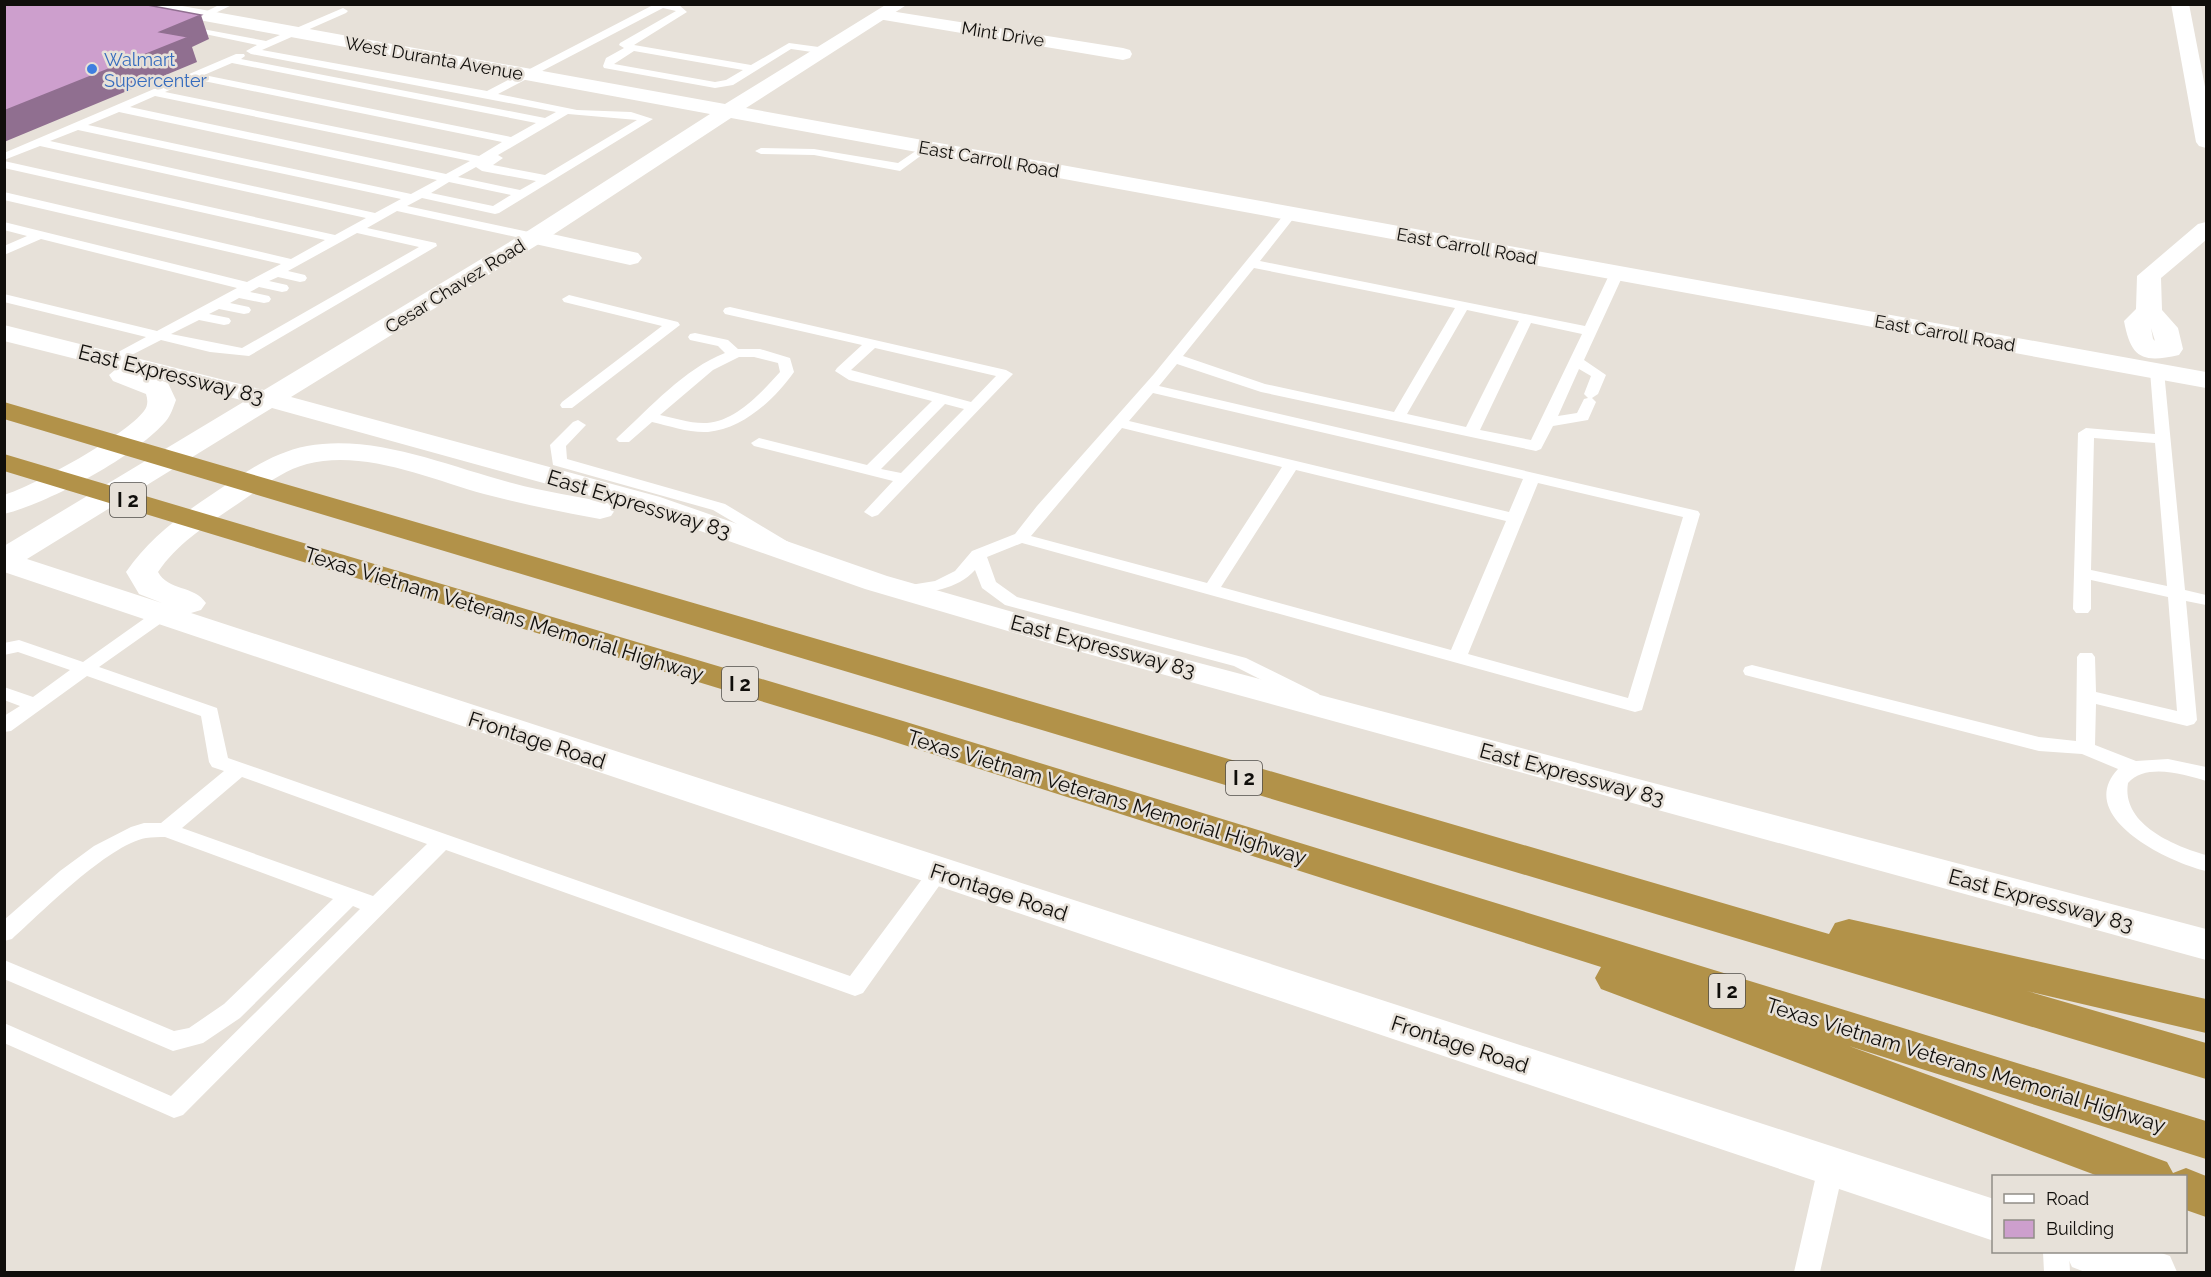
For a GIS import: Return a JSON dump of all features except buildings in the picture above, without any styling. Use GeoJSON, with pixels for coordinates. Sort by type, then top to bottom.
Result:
{"type":"FeatureCollection","features":[{"type":"Feature","properties":{"kind":"highway","name":"I 2"},"geometry":{"type":"LineString","coordinates":[[4,410],[1032,716],[1536,862],[2206,1061]]}},
{"type":"Feature","properties":{"kind":"highway","name":"Texas Vietnam Veterans Memorial Highway"},"geometry":{"type":"LineString","coordinates":[[15,465],[231,532],[891,729],[2206,1140]]}},
{"type":"Feature","properties":{"kind":"highway"},"geometry":{"type":"LineString","coordinates":[[1248,841],[2148,1175]]}},
{"type":"Feature","properties":{"kind":"highway"},"geometry":{"type":"LineString","coordinates":[[1536,862],[2206,1016]]}},
{"type":"Feature","properties":{"kind":"highway"},"geometry":{"type":"LineString","coordinates":[[2187,1189],[2206,1197]]}},
{"type":"Feature","properties":{"kind":"street"},"geometry":{"type":"LineString","coordinates":[[2180,4],[2206,142]]}},
{"type":"Feature","properties":{"kind":"street","name":"West Duranta Avenue"},"geometry":{"type":"LineString","coordinates":[[153,6],[728,111]]}},
{"type":"Feature","properties":{"kind":"street","name":"Cesar Chavez Road"},"geometry":{"type":"LineString","coordinates":[[4,561],[534,237],[728,111],[892,10]]}},
{"type":"Feature","properties":{"kind":"street","name":"Mint Drive"},"geometry":{"type":"LineString","coordinates":[[892,10],[1123,54]]}},
{"type":"Feature","properties":{"kind":"street","name":"East Carroll Road"},"geometry":{"type":"LineString","coordinates":[[728,111],[1617,273],[2155,350],[2206,380]]}},
{"type":"Feature","properties":{"kind":"street"},"geometry":{"type":"LineString","coordinates":[[2155,350],[2165,328],[2149,312],[2149,276],[2206,229]]}},
{"type":"Feature","properties":{"kind":"street"},"geometry":{"type":"LineString","coordinates":[[534,237],[630,258]]}},
{"type":"Feature","properties":{"kind":"street","name":"East Expressway 83"},"geometry":{"type":"LineString","coordinates":[[4,333],[272,398],[655,505],[820,565],[904,591],[1340,712],[2206,945]]}},
{"type":"Feature","properties":{"kind":"street"},"geometry":{"type":"LineString","coordinates":[[4,338],[45,355],[131,377],[158,389],[162,400],[156,415],[131,435],[42,491],[4,505]]}},
{"type":"Feature","properties":{"kind":"street"},"geometry":{"type":"LineString","coordinates":[[448,711],[332,651],[177,599],[150,587],[142,572],[155,551],[176,532],[286,460],[309,454],[344,453],[377,454],[514,493],[644,519],[820,565]]}},
{"type":"Feature","properties":{"kind":"street","name":"Frontage Road"},"geometry":{"type":"LineString","coordinates":[[4,561],[448,711],[1992,1219]]}},
{"type":"Feature","properties":{"kind":"street"},"geometry":{"type":"LineString","coordinates":[[2095,1253],[2153,1272]]}},
{"type":"Feature","properties":{"kind":"lane"},"geometry":{"type":"LineString","coordinates":[[202,16],[230,4]]}},
{"type":"Feature","properties":{"kind":"lane"},"geometry":{"type":"LineString","coordinates":[[488,95],[662,5],[679,8],[682,12],[624,45],[752,68]]}},
{"type":"Feature","properties":{"kind":"lane"},"geometry":{"type":"LineString","coordinates":[[4,156],[343,11]]}},
{"type":"Feature","properties":{"kind":"lane"},"geometry":{"type":"LineString","coordinates":[[168,24],[267,44]]}},
{"type":"Feature","properties":{"kind":"lane"},"geometry":{"type":"LineString","coordinates":[[603,57],[608,66],[716,85],[729,83],[789,46],[826,51]]}},
{"type":"Feature","properties":{"kind":"lane"},"geometry":{"type":"LineString","coordinates":[[572,52],[603,57],[632,48]]}},
{"type":"Feature","properties":{"kind":"lane"},"geometry":{"type":"LineString","coordinates":[[77,126],[416,196],[495,210],[647,119],[631,115],[566,111],[251,51]]}},
{"type":"Feature","properties":{"kind":"lane"},"geometry":{"type":"LineString","coordinates":[[230,60],[547,122]]}},
{"type":"Feature","properties":{"kind":"lane"},"geometry":{"type":"LineString","coordinates":[[193,76],[512,141]]}},
{"type":"Feature","properties":{"kind":"lane"},"geometry":{"type":"LineString","coordinates":[[154,93],[546,179]]}},
{"type":"Feature","properties":{"kind":"lane"},"geometry":{"type":"LineString","coordinates":[[118,108],[522,194]]}},
{"type":"Feature","properties":{"kind":"lane"},"geometry":{"type":"LineString","coordinates":[[477,163],[566,111]]}},
{"type":"Feature","properties":{"kind":"lane"},"geometry":{"type":"LineString","coordinates":[[114,360],[446,178],[530,139],[567,123],[585,122],[628,130]]}},
{"type":"Feature","properties":{"kind":"lane"},"geometry":{"type":"LineString","coordinates":[[38,142],[376,217]]}},
{"type":"Feature","properties":{"kind":"lane"},"geometry":{"type":"LineString","coordinates":[[761,151],[814,152],[900,167],[926,147]]}},
{"type":"Feature","properties":{"kind":"lane"},"geometry":{"type":"LineString","coordinates":[[4,164],[336,239]]}},
{"type":"Feature","properties":{"kind":"lane"},"geometry":{"type":"LineString","coordinates":[[4,196],[292,263]]}},
{"type":"Feature","properties":{"kind":"lane"},"geometry":{"type":"LineString","coordinates":[[395,207],[534,237]]}},
{"type":"Feature","properties":{"kind":"lane"},"geometry":{"type":"LineString","coordinates":[[904,591],[939,585],[961,575],[978,555],[1021,538],[1174,358],[1291,213]]}},
{"type":"Feature","properties":{"kind":"lane"},"geometry":{"type":"LineString","coordinates":[[4,226],[248,287],[282,288]]}},
{"type":"Feature","properties":{"kind":"lane"},"geometry":{"type":"LineString","coordinates":[[4,298],[210,348],[244,353],[431,246],[355,229]]}},
{"type":"Feature","properties":{"kind":"lane"},"geometry":{"type":"LineString","coordinates":[[4,251],[39,235]]}},
{"type":"Feature","properties":{"kind":"lane"},"geometry":{"type":"LineString","coordinates":[[1251,263],[1590,330]]}},
{"type":"Feature","properties":{"kind":"lane"},"geometry":{"type":"LineString","coordinates":[[275,273],[300,278]]}},
{"type":"Feature","properties":{"kind":"lane"},"geometry":{"type":"LineString","coordinates":[[1174,358],[1261,388],[1536,446],[1617,273]]}},
{"type":"Feature","properties":{"kind":"lane"},"geometry":{"type":"LineString","coordinates":[[248,287],[264,299]]}},
{"type":"Feature","properties":{"kind":"lane"},"geometry":{"type":"LineString","coordinates":[[334,287],[353,291]]}},
{"type":"Feature","properties":{"kind":"lane"},"geometry":{"type":"LineString","coordinates":[[316,297],[336,302]]}},
{"type":"Feature","properties":{"kind":"lane"},"geometry":{"type":"LineString","coordinates":[[567,405],[673,325],[569,299]]}},
{"type":"Feature","properties":{"kind":"lane"},"geometry":{"type":"LineString","coordinates":[[217,304],[244,310]]}},
{"type":"Feature","properties":{"kind":"lane"},"geometry":{"type":"LineString","coordinates":[[1399,416],[1463,305]]}},
{"type":"Feature","properties":{"kind":"lane"},"geometry":{"type":"LineString","coordinates":[[299,307],[318,312]]}},
{"type":"Feature","properties":{"kind":"lane"},"geometry":{"type":"LineString","coordinates":[[730,311],[1006,374],[872,512]]}},
{"type":"Feature","properties":{"kind":"lane"},"geometry":{"type":"LineString","coordinates":[[196,315],[224,321]]}},
{"type":"Feature","properties":{"kind":"lane"},"geometry":{"type":"LineString","coordinates":[[280,318],[299,323]]}},
{"type":"Feature","properties":{"kind":"lane"},"geometry":{"type":"LineString","coordinates":[[1471,432],[1527,318]]}},
{"type":"Feature","properties":{"kind":"lane"},"geometry":{"type":"LineString","coordinates":[[261,330],[280,334]]}},
{"type":"Feature","properties":{"kind":"lane"},"geometry":{"type":"LineString","coordinates":[[694,337],[723,343],[735,354]]}},
{"type":"Feature","properties":{"kind":"lane"},"geometry":{"type":"LineString","coordinates":[[873,343],[842,371],[854,377],[973,407]]}},
{"type":"Feature","properties":{"kind":"lane"},"geometry":{"type":"LineString","coordinates":[[2087,696],[2187,720],[2155,350]]}},
{"type":"Feature","properties":{"kind":"lane"},"geometry":{"type":"LineString","coordinates":[[624,438],[719,361],[735,354],[748,352],[773,356],[785,361],[787,372],[752,407],[715,426],[685,425],[651,417]]}},
{"type":"Feature","properties":{"kind":"lane"},"geometry":{"type":"LineString","coordinates":[[1547,422],[1583,417],[1599,375],[1576,361]]}},
{"type":"Feature","properties":{"kind":"lane"},"geometry":{"type":"LineString","coordinates":[[1021,538],[1635,706],[1692,514],[1149,388]]}},
{"type":"Feature","properties":{"kind":"lane"},"geometry":{"type":"LineString","coordinates":[[870,471],[942,399]]}},
{"type":"Feature","properties":{"kind":"lane"},"geometry":{"type":"LineString","coordinates":[[1119,423],[1514,518]]}},
{"type":"Feature","properties":{"kind":"lane"},"geometry":{"type":"LineString","coordinates":[[578,425],[558,445],[559,462],[719,507],[820,565]]}},
{"type":"Feature","properties":{"kind":"lane"},"geometry":{"type":"LineString","coordinates":[[2082,609],[2086,432],[2163,439]]}},
{"type":"Feature","properties":{"kind":"lane"},"geometry":{"type":"LineString","coordinates":[[759,443],[904,479]]}},
{"type":"Feature","properties":{"kind":"lane"},"geometry":{"type":"LineString","coordinates":[[1211,590],[1291,466]]}},
{"type":"Feature","properties":{"kind":"lane"},"geometry":{"type":"LineString","coordinates":[[1457,658],[1532,477]]}},
{"type":"Feature","properties":{"kind":"lane"},"geometry":{"type":"LineString","coordinates":[[978,555],[988,584],[1011,601],[1240,662],[1340,712]]}},
{"type":"Feature","properties":{"kind":"lane"},"geometry":{"type":"LineString","coordinates":[[2082,573],[2206,600]]}},
{"type":"Feature","properties":{"kind":"lane"},"geometry":{"type":"LineString","coordinates":[[5,725],[161,615]]}},
{"type":"Feature","properties":{"kind":"lane"},"geometry":{"type":"LineString","coordinates":[[4,649],[19,646],[210,711],[219,762],[855,987],[938,872]]}},
{"type":"Feature","properties":{"kind":"lane"},"geometry":{"type":"LineString","coordinates":[[2085,748],[2086,657]]}},
{"type":"Feature","properties":{"kind":"lane"},"geometry":{"type":"LineString","coordinates":[[1752,670],[2039,744],[2085,748],[2134,768]]}},
{"type":"Feature","properties":{"kind":"lane"},"geometry":{"type":"LineString","coordinates":[[4,693],[34,704]]}},
{"type":"Feature","properties":{"kind":"lane"},"geometry":{"type":"LineString","coordinates":[[2206,774],[2176,765],[2153,764],[2134,768],[2120,778],[2115,791],[2119,807],[2131,824],[2151,840],[2176,854],[2206,863]]}},
{"type":"Feature","properties":{"kind":"lane"},"geometry":{"type":"LineString","coordinates":[[166,830],[239,769]]}},
{"type":"Feature","properties":{"kind":"lane"},"geometry":{"type":"LineString","coordinates":[[4,933],[90,859],[140,831],[166,830],[376,906]]}},
{"type":"Feature","properties":{"kind":"lane"},"geometry":{"type":"LineString","coordinates":[[4,1032],[174,1108],[443,841]]}},
{"type":"Feature","properties":{"kind":"lane"},"geometry":{"type":"LineString","coordinates":[[4,969],[173,1041],[195,1036],[231,1011],[349,897]]}},
{"type":"Feature","properties":{"kind":"lane"},"geometry":{"type":"LineString","coordinates":[[1807,1272],[1830,1167]]}},
{"type":"Feature","properties":{"kind":"lane"},"geometry":{"type":"LineString","coordinates":[[2056,1253],[2057,1272]]}},
{"type":"Feature","properties":{"kind":"place","name":"Walmart Supercenter"},"geometry":{"type":"Point","coordinates":[92,69]}}]}
